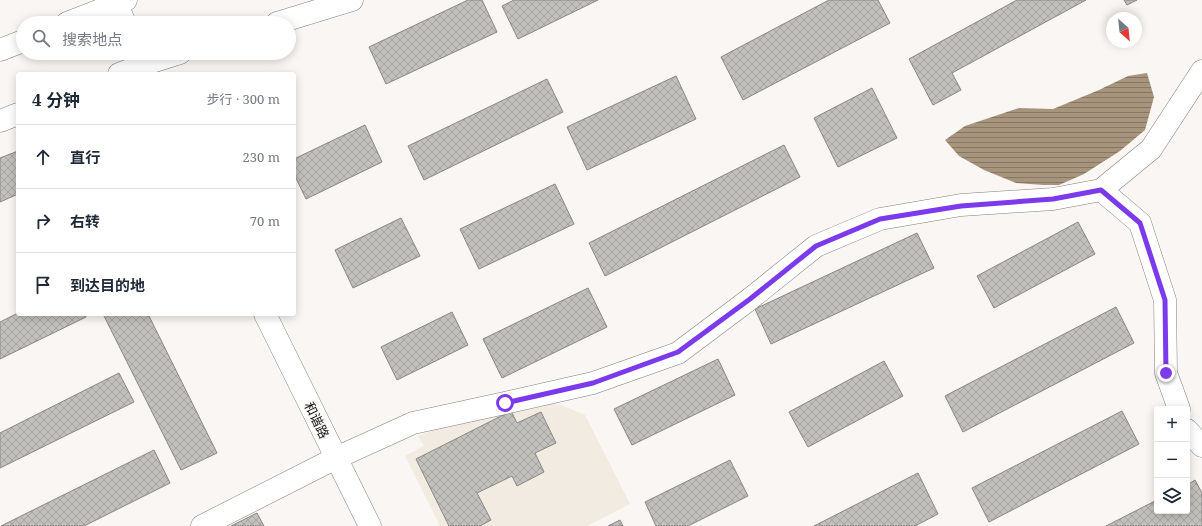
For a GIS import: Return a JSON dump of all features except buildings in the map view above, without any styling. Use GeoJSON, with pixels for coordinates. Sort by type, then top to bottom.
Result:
{"type":"FeatureCollection","features":[{"type":"Feature","properties":{"kind":"street"},"geometry":{"type":"LineString","coordinates":[[296,17],[352,0]]}},
{"type":"Feature","properties":{"kind":"street"},"geometry":{"type":"LineString","coordinates":[[84,16],[119,1],[122,16]]}},
{"type":"Feature","properties":{"kind":"street"},"geometry":{"type":"LineString","coordinates":[[0,50],[16,44]]}},
{"type":"Feature","properties":{"kind":"street"},"geometry":{"type":"LineString","coordinates":[[124,72],[156,60]]}},
{"type":"Feature","properties":{"kind":"street"},"geometry":{"type":"LineString","coordinates":[[202,526],[336,458],[413,423],[593,383],[678,352],[756,294],[816,246],[880,219],[961,206],[1053,199],[1101,190],[1151,149],[1202,71]]}},
{"type":"Feature","properties":{"kind":"street"},"geometry":{"type":"LineString","coordinates":[[0,121],[16,115]]}},
{"type":"Feature","properties":{"kind":"street"},"geometry":{"type":"LineString","coordinates":[[1101,190],[1140,223],[1165,300],[1166,373],[1178,406]]}},
{"type":"Feature","properties":{"kind":"street","name":"和谐路"},"geometry":{"type":"LineString","coordinates":[[266,316],[370,526]]}},
{"type":"Feature","properties":{"kind":"street"},"geometry":{"type":"LineString","coordinates":[[1190,433],[1202,446]]}},
{"type":"Feature","properties":{"kind":"shaded area"},"geometry":{"type":"Polygon","coordinates":[[[1147,73],[1154,97],[1145,130],[1120,151],[1084,174],[1059,185],[1016,183],[984,170],[959,156],[945,140],[965,126],[1019,108],[1053,109],[1128,76],[1147,73]]]}},
{"type":"Feature","properties":{"kind":"shaded area"},"geometry":{"type":"Polygon","coordinates":[[[545,403],[561,405],[585,415],[630,504],[587,526],[440,526],[405,456],[424,446],[418,436],[446,425],[545,403]]]}},
{"type":"Feature","properties":{"kind":"route"},"geometry":{"type":"LineString","coordinates":[[505,403],[593,383],[678,352],[750,299],[816,246],[880,219],[961,206],[1053,199],[1101,190],[1140,223],[1165,300],[1166,373]]}}]}
